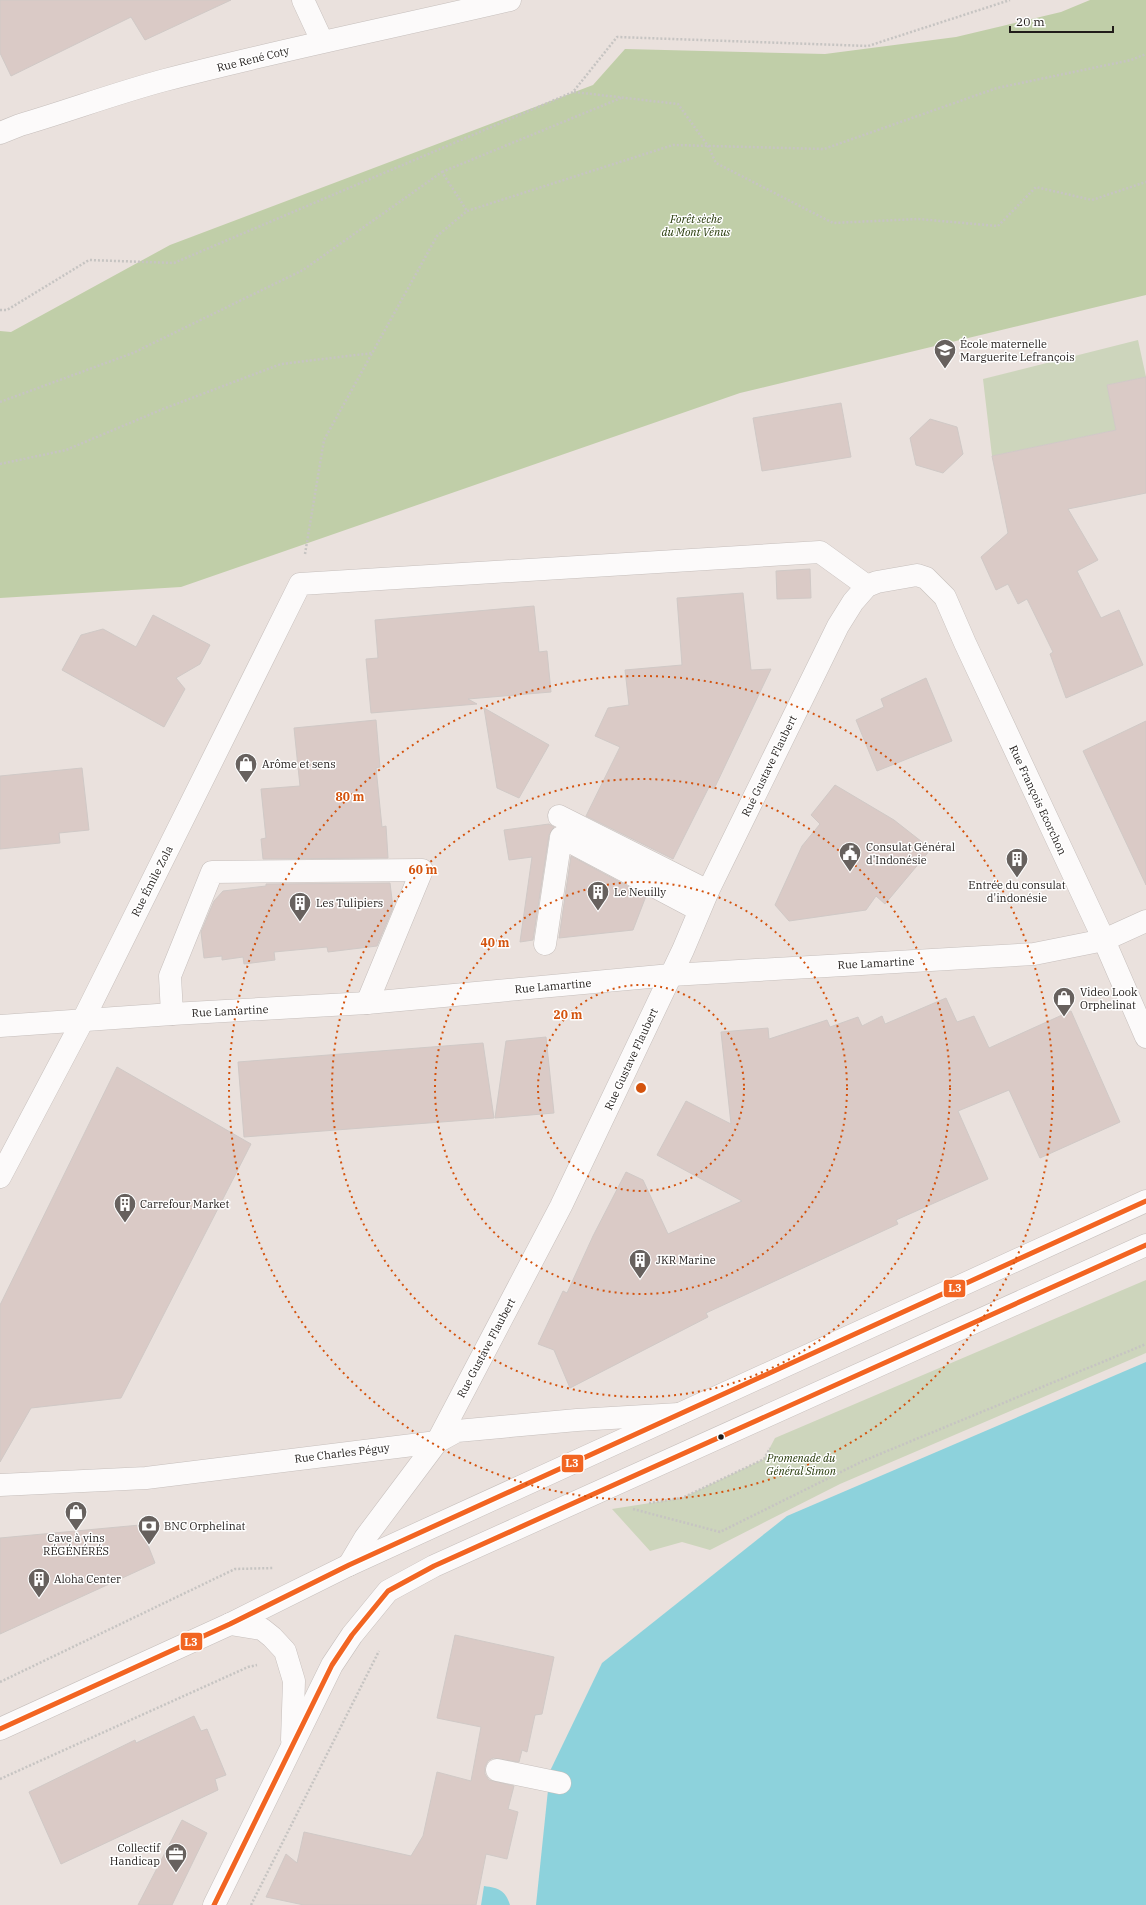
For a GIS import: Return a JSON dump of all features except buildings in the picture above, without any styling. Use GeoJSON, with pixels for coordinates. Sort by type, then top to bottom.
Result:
{"type":"FeatureCollection","features":[{"type":"Feature","properties":{"kind":"street"},"geometry":{"type":"LineString","coordinates":[[303,0],[322,41]]}},
{"type":"Feature","properties":{"kind":"street","name":"Rue René Coty"},"geometry":{"type":"LineString","coordinates":[[0,133],[20,125],[163,81],[322,41],[385,29],[510,0]]}},
{"type":"Feature","properties":{"kind":"street"},"geometry":{"type":"LineString","coordinates":[[300,584],[820,552],[867,586]]}},
{"type":"Feature","properties":{"kind":"street","name":"Rue François Ecorchon"},"geometry":{"type":"LineString","coordinates":[[867,586],[877,582],[917,575],[926,578],[945,597],[965,644],[1104,940],[1146,1037]]}},
{"type":"Feature","properties":{"kind":"street","name":"Rue Émile Zola"},"geometry":{"type":"LineString","coordinates":[[0,1177],[83,1020],[300,584]]}},
{"type":"Feature","properties":{"kind":"street","name":"Rue Gustave Flaubert"},"geometry":{"type":"LineString","coordinates":[[349,1565],[365,1538],[436,1442],[561,1206],[684,950],[704,900],[838,626],[853,602],[867,586]]}},
{"type":"Feature","properties":{"kind":"street"},"geometry":{"type":"LineString","coordinates":[[559,816],[704,900]]}},
{"type":"Feature","properties":{"kind":"street"},"geometry":{"type":"LineString","coordinates":[[545,944],[561,837],[704,900]]}},
{"type":"Feature","properties":{"kind":"street"},"geometry":{"type":"LineString","coordinates":[[172,1014],[170,976],[212,872],[422,870],[367,1003]]}},
{"type":"Feature","properties":{"kind":"street","name":"Rue Lamartine"},"geometry":{"type":"LineString","coordinates":[[0,1026],[172,1014],[367,1003],[671,975],[1034,954],[1104,940],[1146,922]]}},
{"type":"Feature","properties":{"kind":"street"},"geometry":{"type":"LineString","coordinates":[[0,1729],[230,1624],[349,1565],[1146,1201]]}},
{"type":"Feature","properties":{"kind":"street"},"geometry":{"type":"LineString","coordinates":[[214,1905],[332,1664],[352,1635],[388,1591],[434,1566],[1146,1245]]}},
{"type":"Feature","properties":{"kind":"street","name":"Rue Charles Péguy"},"geometry":{"type":"LineString","coordinates":[[0,1485],[146,1478],[436,1442],[457,1431],[577,1420],[682,1414]]}},
{"type":"Feature","properties":{"kind":"street"},"geometry":{"type":"LineString","coordinates":[[230,1624],[262,1629],[285,1651],[294,1681],[292,1748]]}},
{"type":"Feature","properties":{"kind":"street"},"geometry":{"type":"LineString","coordinates":[[496,1770],[560,1783]]}},
{"type":"Feature","properties":{"kind":"path"},"geometry":{"type":"LineString","coordinates":[[0,310],[7,310],[89,260],[174,263],[574,92],[616,37],[868,46],[1010,0]]}},
{"type":"Feature","properties":{"kind":"path"},"geometry":{"type":"LineString","coordinates":[[300,584],[324,440],[438,236],[467,211],[673,145],[824,148],[997,88],[1131,60],[1146,54]]}},
{"type":"Feature","properties":{"kind":"path"},"geometry":{"type":"LineString","coordinates":[[574,92],[678,104],[708,146],[716,163],[834,223],[918,219],[998,226],[1036,187],[1092,200],[1146,182]]}},
{"type":"Feature","properties":{"kind":"path"},"geometry":{"type":"LineString","coordinates":[[0,402],[133,353],[303,270],[442,172],[622,98]]}},
{"type":"Feature","properties":{"kind":"path"},"geometry":{"type":"LineString","coordinates":[[442,172],[467,211]]}},
{"type":"Feature","properties":{"kind":"path"},"geometry":{"type":"LineString","coordinates":[[0,464],[66,450],[163,409],[281,364],[373,353]]}},
{"type":"Feature","properties":{"kind":"path"},"geometry":{"type":"LineString","coordinates":[[631,1509],[720,1532],[863,1461],[1146,1344]]}},
{"type":"Feature","properties":{"kind":"path"},"geometry":{"type":"LineString","coordinates":[[643,1504],[682,1498],[764,1459],[772,1443]]}},
{"type":"Feature","properties":{"kind":"path"},"geometry":{"type":"LineString","coordinates":[[628,1506],[635,1505]]}},
{"type":"Feature","properties":{"kind":"path"},"geometry":{"type":"LineString","coordinates":[[0,1682],[235,1569],[280,1568]]}},
{"type":"Feature","properties":{"kind":"path"},"geometry":{"type":"LineString","coordinates":[[251,1905],[381,1648]]}},
{"type":"Feature","properties":{"kind":"path"},"geometry":{"type":"LineString","coordinates":[[0,1779],[248,1667],[264,1664]]}},
{"type":"Feature","properties":{"kind":"green space","name":"Forêt sèche du Mont Vénus"},"geometry":{"type":"Polygon","coordinates":[[[1090,0],[1146,0],[1146,295],[740,393],[181,587],[0,598],[0,331],[11,332],[170,245],[593,85],[625,49],[825,54],[956,37],[1061,12],[1090,0]]]}},
{"type":"Feature","properties":{"kind":"green space"},"geometry":{"type":"Polygon","coordinates":[[[1138,340],[1146,377],[1107,385],[1116,430],[992,456],[983,379],[1138,340]]]}},
{"type":"Feature","properties":{"kind":"green space","name":"Promenade du Général Simon"},"geometry":{"type":"Polygon","coordinates":[[[1146,1280],[1146,1353],[840,1484],[710,1550],[682,1542],[650,1551],[612,1509],[682,1498],[764,1459],[775,1438],[1146,1280]]]}},
{"type":"Feature","properties":{"kind":"water"},"geometry":{"type":"Polygon","coordinates":[[[1146,1362],[1146,1905],[536,1905],[550,1771],[602,1663],[787,1516],[1146,1362]]]}},
{"type":"Feature","properties":{"kind":"water"},"geometry":{"type":"Polygon","coordinates":[[[484,1886],[498,1889],[504,1893],[510,1905],[481,1905],[484,1886]]]}},
{"type":"Feature","properties":{"kind":"transit line","name":"L3"},"geometry":{"type":"LineString","coordinates":[[0,1729],[230,1624],[349,1565],[1146,1201]]}},
{"type":"Feature","properties":{"kind":"transit line","name":"L3"},"geometry":{"type":"LineString","coordinates":[[214,1905],[332,1665],[352,1635],[388,1591],[434,1566],[1146,1245]]}},
{"type":"Feature","properties":{"kind":"place","name":"École maternelle Marguerite Lefrançois"},"geometry":{"type":"Point","coordinates":[945,370]}},
{"type":"Feature","properties":{"kind":"place","name":"Arôme et sens"},"geometry":{"type":"Point","coordinates":[246,784]}},
{"type":"Feature","properties":{"kind":"place","name":"Consulat Général d'Indonésie"},"geometry":{"type":"Point","coordinates":[850,872]}},
{"type":"Feature","properties":{"kind":"place","name":"Entrée du consulat d'indonésie"},"geometry":{"type":"Point","coordinates":[1017,878]}},
{"type":"Feature","properties":{"kind":"place","name":"Le Neuilly"},"geometry":{"type":"Point","coordinates":[598,912]}},
{"type":"Feature","properties":{"kind":"place","name":"Les Tulipiers"},"geometry":{"type":"Point","coordinates":[300,922]}},
{"type":"Feature","properties":{"kind":"place","name":"Video Look Orphelinat"},"geometry":{"type":"Point","coordinates":[1064,1018]}},
{"type":"Feature","properties":{"kind":"place","name":"Carrefour Market"},"geometry":{"type":"Point","coordinates":[125,1224]}},
{"type":"Feature","properties":{"kind":"place","name":"JKR Marine"},"geometry":{"type":"Point","coordinates":[640,1280]}},
{"type":"Feature","properties":{"kind":"place","name":"Cave à vins RÉGÉNÉRÉS"},"geometry":{"type":"Point","coordinates":[76,1532]}},
{"type":"Feature","properties":{"kind":"place","name":"BNC Orphelinat"},"geometry":{"type":"Point","coordinates":[149,1546]}},
{"type":"Feature","properties":{"kind":"place","name":"Aloha Center"},"geometry":{"type":"Point","coordinates":[39,1598]}},
{"type":"Feature","properties":{"kind":"place","name":"Collectif Handicap"},"geometry":{"type":"Point","coordinates":[176,1874]}}]}
